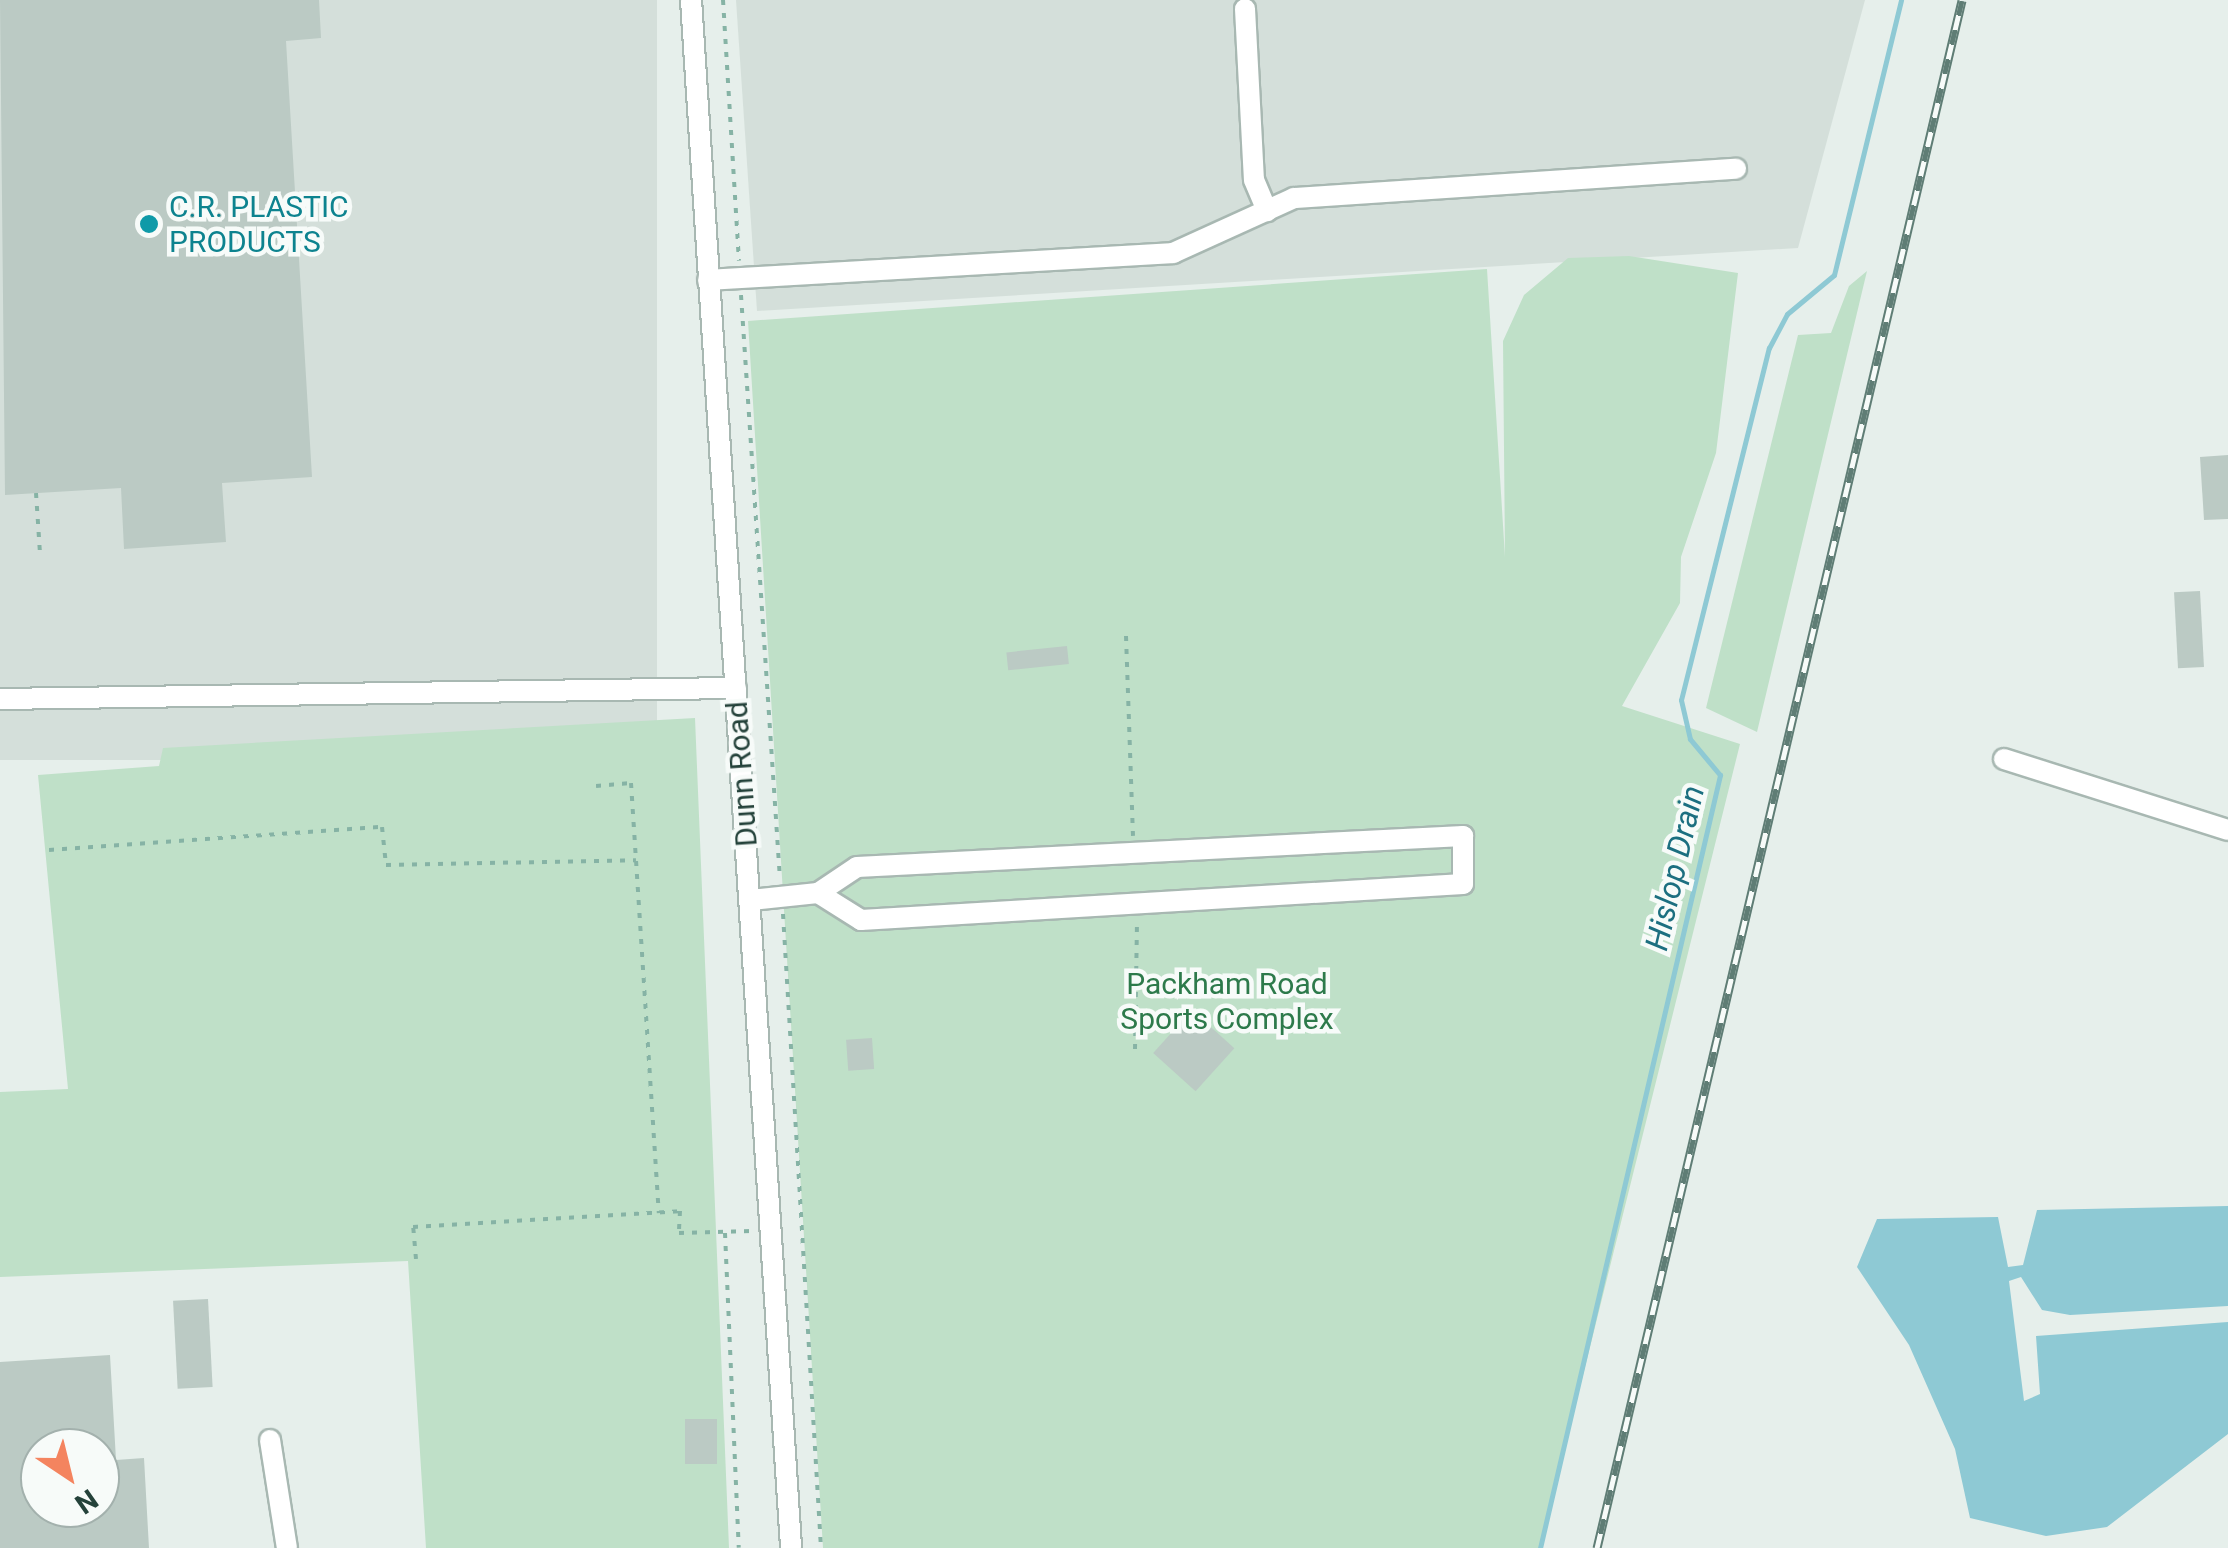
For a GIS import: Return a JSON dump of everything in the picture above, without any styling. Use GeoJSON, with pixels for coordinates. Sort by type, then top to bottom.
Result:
{"type":"FeatureCollection","features":[{"type":"Feature","properties":{"kind":"street","name":"Dunn Road"},"geometry":{"type":"LineString","coordinates":[[691,0],[791,1548]]}},
{"type":"Feature","properties":{"kind":"street"},"geometry":{"type":"LineString","coordinates":[[1245,9],[1254,180],[1268,211]]}},
{"type":"Feature","properties":{"kind":"street"},"geometry":{"type":"LineString","coordinates":[[708,280],[1174,254],[1294,198],[1736,169]]}},
{"type":"Feature","properties":{"kind":"street"},"geometry":{"type":"LineString","coordinates":[[0,699],[736,688]]}},
{"type":"Feature","properties":{"kind":"street"},"geometry":{"type":"LineString","coordinates":[[2004,759],[2228,830]]}},
{"type":"Feature","properties":{"kind":"street"},"geometry":{"type":"LineString","coordinates":[[751,900],[818,893],[858,867],[1463,836],[1463,884],[860,920],[818,893]]}},
{"type":"Feature","properties":{"kind":"street"},"geometry":{"type":"LineString","coordinates":[[270,1440],[287,1548]]}},
{"type":"Feature","properties":{"kind":"path"},"geometry":{"type":"LineString","coordinates":[[724,0],[821,1548]]}},
{"type":"Feature","properties":{"kind":"path"},"geometry":{"type":"LineString","coordinates":[[36,494],[40,554]]}},
{"type":"Feature","properties":{"kind":"path"},"geometry":{"type":"LineString","coordinates":[[596,786],[631,783],[659,1213]]}},
{"type":"Feature","properties":{"kind":"path"},"geometry":{"type":"LineString","coordinates":[[49,850],[382,827],[386,866],[636,860]]}},
{"type":"Feature","properties":{"kind":"path"},"geometry":{"type":"LineString","coordinates":[[416,1258],[413,1227],[680,1211],[679,1233],[772,1230]]}},
{"type":"Feature","properties":{"kind":"path"},"geometry":{"type":"LineString","coordinates":[[725,1232],[739,1548]]}},
{"type":"Feature","properties":{"kind":"shaded area"},"geometry":{"type":"Polygon","coordinates":[[[0,0],[657,0],[657,760],[0,760],[0,0]]]}},
{"type":"Feature","properties":{"kind":"shaded area"},"geometry":{"type":"Polygon","coordinates":[[[736,0],[1865,0],[1798,248],[757,311],[736,0]]]}},
{"type":"Feature","properties":{"kind":"green space","name":"Packham Road Sports Complex"},"geometry":{"type":"Polygon","coordinates":[[[1629,256],[1738,273],[1716,453],[1681,557],[1680,603],[1622,706],[1740,744],[1540,1548],[823,1548],[748,321],[1487,269],[1505,557],[1503,341],[1524,295],[1568,258],[1629,256]]]}},
{"type":"Feature","properties":{"kind":"green space"},"geometry":{"type":"Polygon","coordinates":[[[1867,271],[1757,732],[1706,708],[1798,335],[1831,333],[1849,286],[1867,271]]]}},
{"type":"Feature","properties":{"kind":"green space"},"geometry":{"type":"Polygon","coordinates":[[[695,718],[729,1548],[426,1548],[408,1261],[0,1277],[0,1092],[68,1089],[38,775],[159,766],[163,748],[695,718]]]}},
{"type":"Feature","properties":{"kind":"water"},"geometry":{"type":"Polygon","coordinates":[[[2228,1206],[2228,1306],[2070,1315],[2042,1310],[2021,1277],[2009,1281],[2024,1401],[2040,1394],[2036,1336],[2228,1322],[2228,1434],[2107,1527],[2046,1536],[1970,1518],[1955,1449],[1909,1345],[1857,1267],[1877,1219],[1998,1217],[2008,1267],[2023,1265],[2037,1210],[2228,1206]]]}},
{"type":"Feature","properties":{"kind":"building","name":"C.R. PLASTIC PRODUCTS"},"geometry":{"type":"Polygon","coordinates":[[[0,0],[319,0],[321,38],[286,41],[312,477],[222,483],[226,542],[124,549],[121,488],[5,495],[0,0]]]}},
{"type":"Feature","properties":{"kind":"building"},"geometry":{"type":"Polygon","coordinates":[[[2228,455],[2228,519],[2204,520],[2200,457],[2228,455]]]}},
{"type":"Feature","properties":{"kind":"building"},"geometry":{"type":"Polygon","coordinates":[[[2200,591],[2204,667],[2178,668],[2174,592],[2200,591]]]}},
{"type":"Feature","properties":{"kind":"building"},"geometry":{"type":"Polygon","coordinates":[[[1067,646],[1069,664],[1008,670],[1006,652],[1067,646]]]}},
{"type":"Feature","properties":{"kind":"building"},"geometry":{"type":"Polygon","coordinates":[[[1192,1010],[1234,1048],[1196,1091],[1153,1053],[1192,1010]]]}},
{"type":"Feature","properties":{"kind":"building"},"geometry":{"type":"Polygon","coordinates":[[[872,1038],[874,1069],[848,1071],[846,1040],[872,1038]]]}},
{"type":"Feature","properties":{"kind":"building"},"geometry":{"type":"Polygon","coordinates":[[[208,1299],[213,1387],[178,1389],[173,1301],[208,1299]]]}},
{"type":"Feature","properties":{"kind":"building"},"geometry":{"type":"Polygon","coordinates":[[[110,1355],[114,1428],[20,1428],[20,1528],[120,1528],[120,1460],[144,1458],[149,1548],[0,1548],[0,1362],[110,1355]]]}},
{"type":"Feature","properties":{"kind":"building"},"geometry":{"type":"Polygon","coordinates":[[[685,1419],[717,1419],[717,1464],[685,1464],[685,1419]]]}},
{"type":"Feature","properties":{"kind":"waterway","name":"Hislop Drain"},"geometry":{"type":"LineString","coordinates":[[1540,1548],[1720,775],[1690,739],[1681,700],[1769,348],[1787,314],[1834,275],[1901,0]]}},
{"type":"Feature","properties":{"kind":"railway"},"geometry":{"type":"LineString","coordinates":[[1597,1548],[1962,0]]}},
{"type":"Feature","properties":{"kind":"place","name":"C.R. PLASTIC PRODUCTS"},"geometry":{"type":"Point","coordinates":[149,224]}}]}
